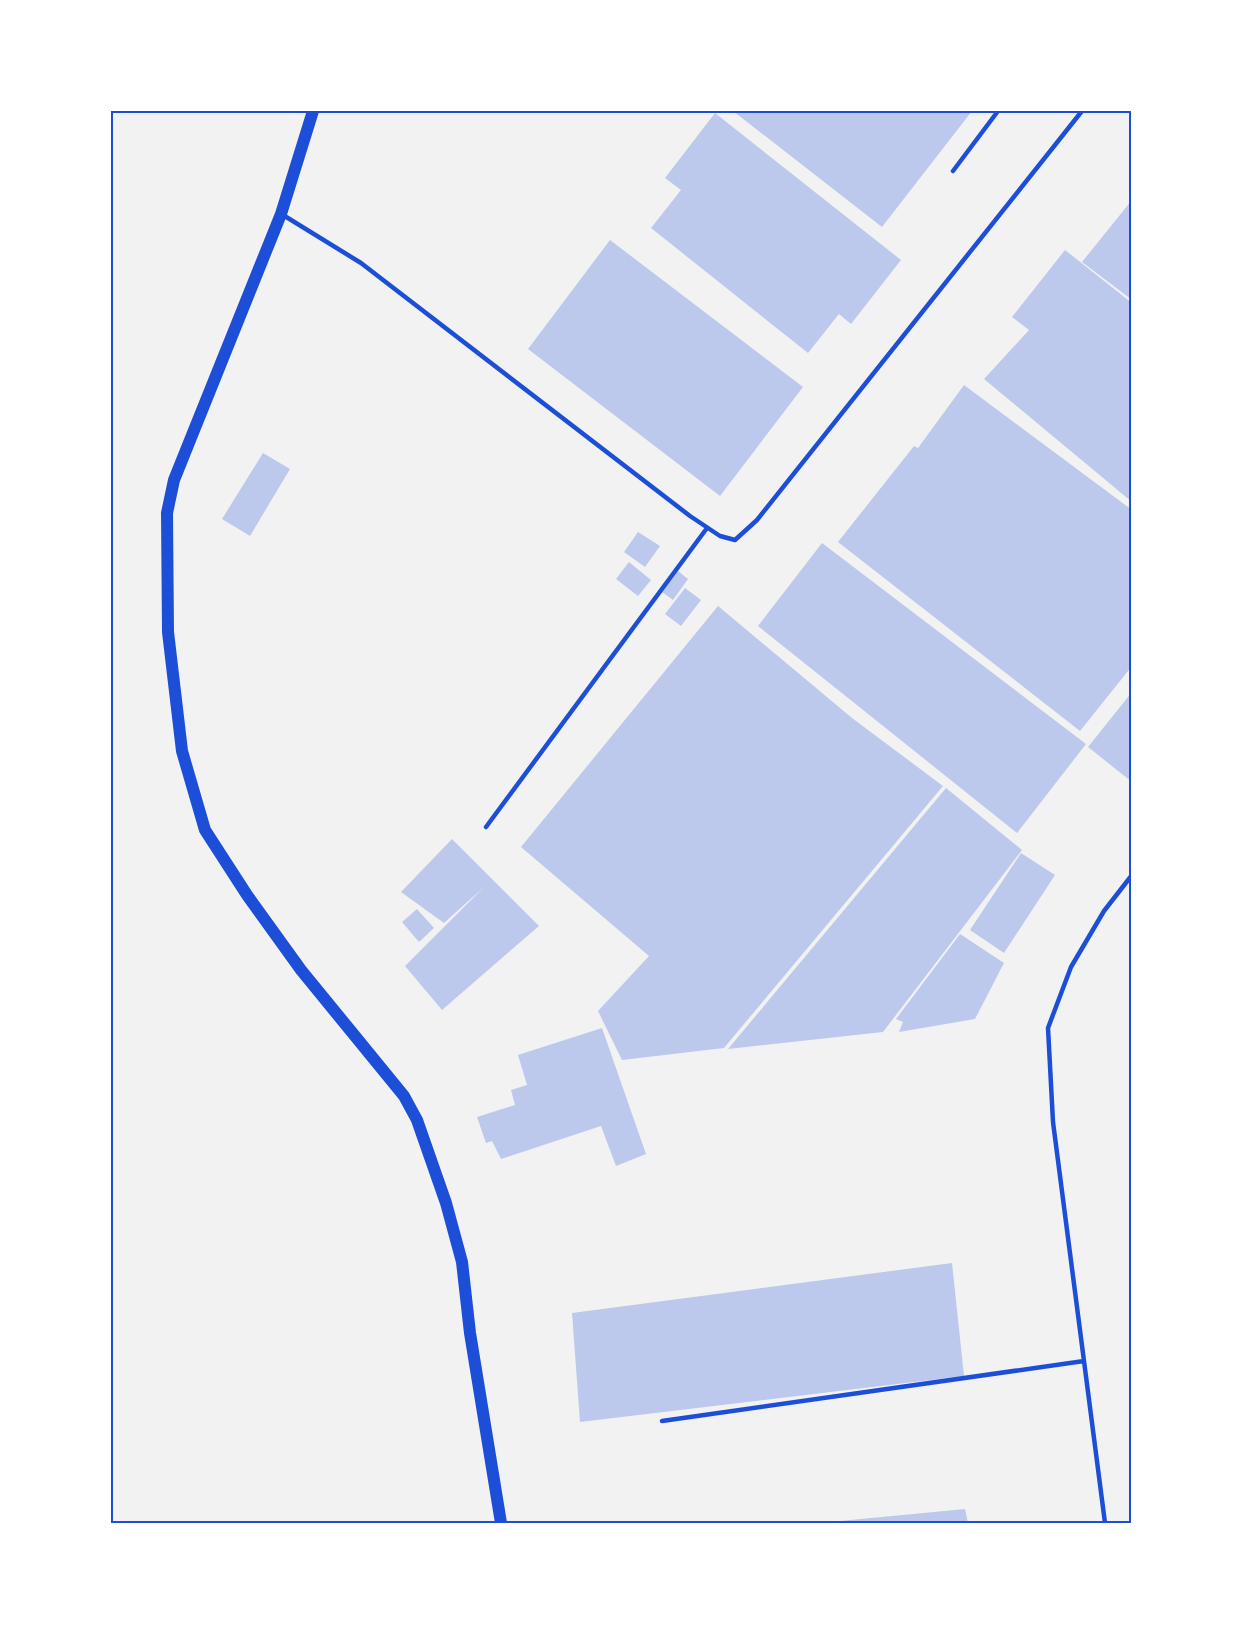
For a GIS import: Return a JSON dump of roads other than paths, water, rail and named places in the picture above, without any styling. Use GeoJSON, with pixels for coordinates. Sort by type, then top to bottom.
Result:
{"type":"FeatureCollection","features":[{"type":"Feature","properties":{"kind":"main road"},"geometry":{"type":"LineString","coordinates":[[313,111],[281,214],[186,448],[174,480],[167,513],[168,632],[182,751],[205,830],[301,970],[404,1096],[417,1120],[446,1203],[462,1262],[470,1333],[501,1523]]}},
{"type":"Feature","properties":{"kind":"lane"},"geometry":{"type":"LineString","coordinates":[[953,171],[998,111]]}},
{"type":"Feature","properties":{"kind":"lane"},"geometry":{"type":"LineString","coordinates":[[281,214],[361,263],[707,528],[720,536],[735,540],[758,520],[1082,111]]}},
{"type":"Feature","properties":{"kind":"lane"},"geometry":{"type":"LineString","coordinates":[[486,827],[707,528]]}},
{"type":"Feature","properties":{"kind":"lane"},"geometry":{"type":"LineString","coordinates":[[1105,1523],[1053,1122],[1048,1028],[1071,967],[1104,911],[1132,875]]}},
{"type":"Feature","properties":{"kind":"lane"},"geometry":{"type":"LineString","coordinates":[[1132,1033],[1132,1097]]}},
{"type":"Feature","properties":{"kind":"lane"},"geometry":{"type":"LineString","coordinates":[[662,1421],[1084,1361]]}}]}
